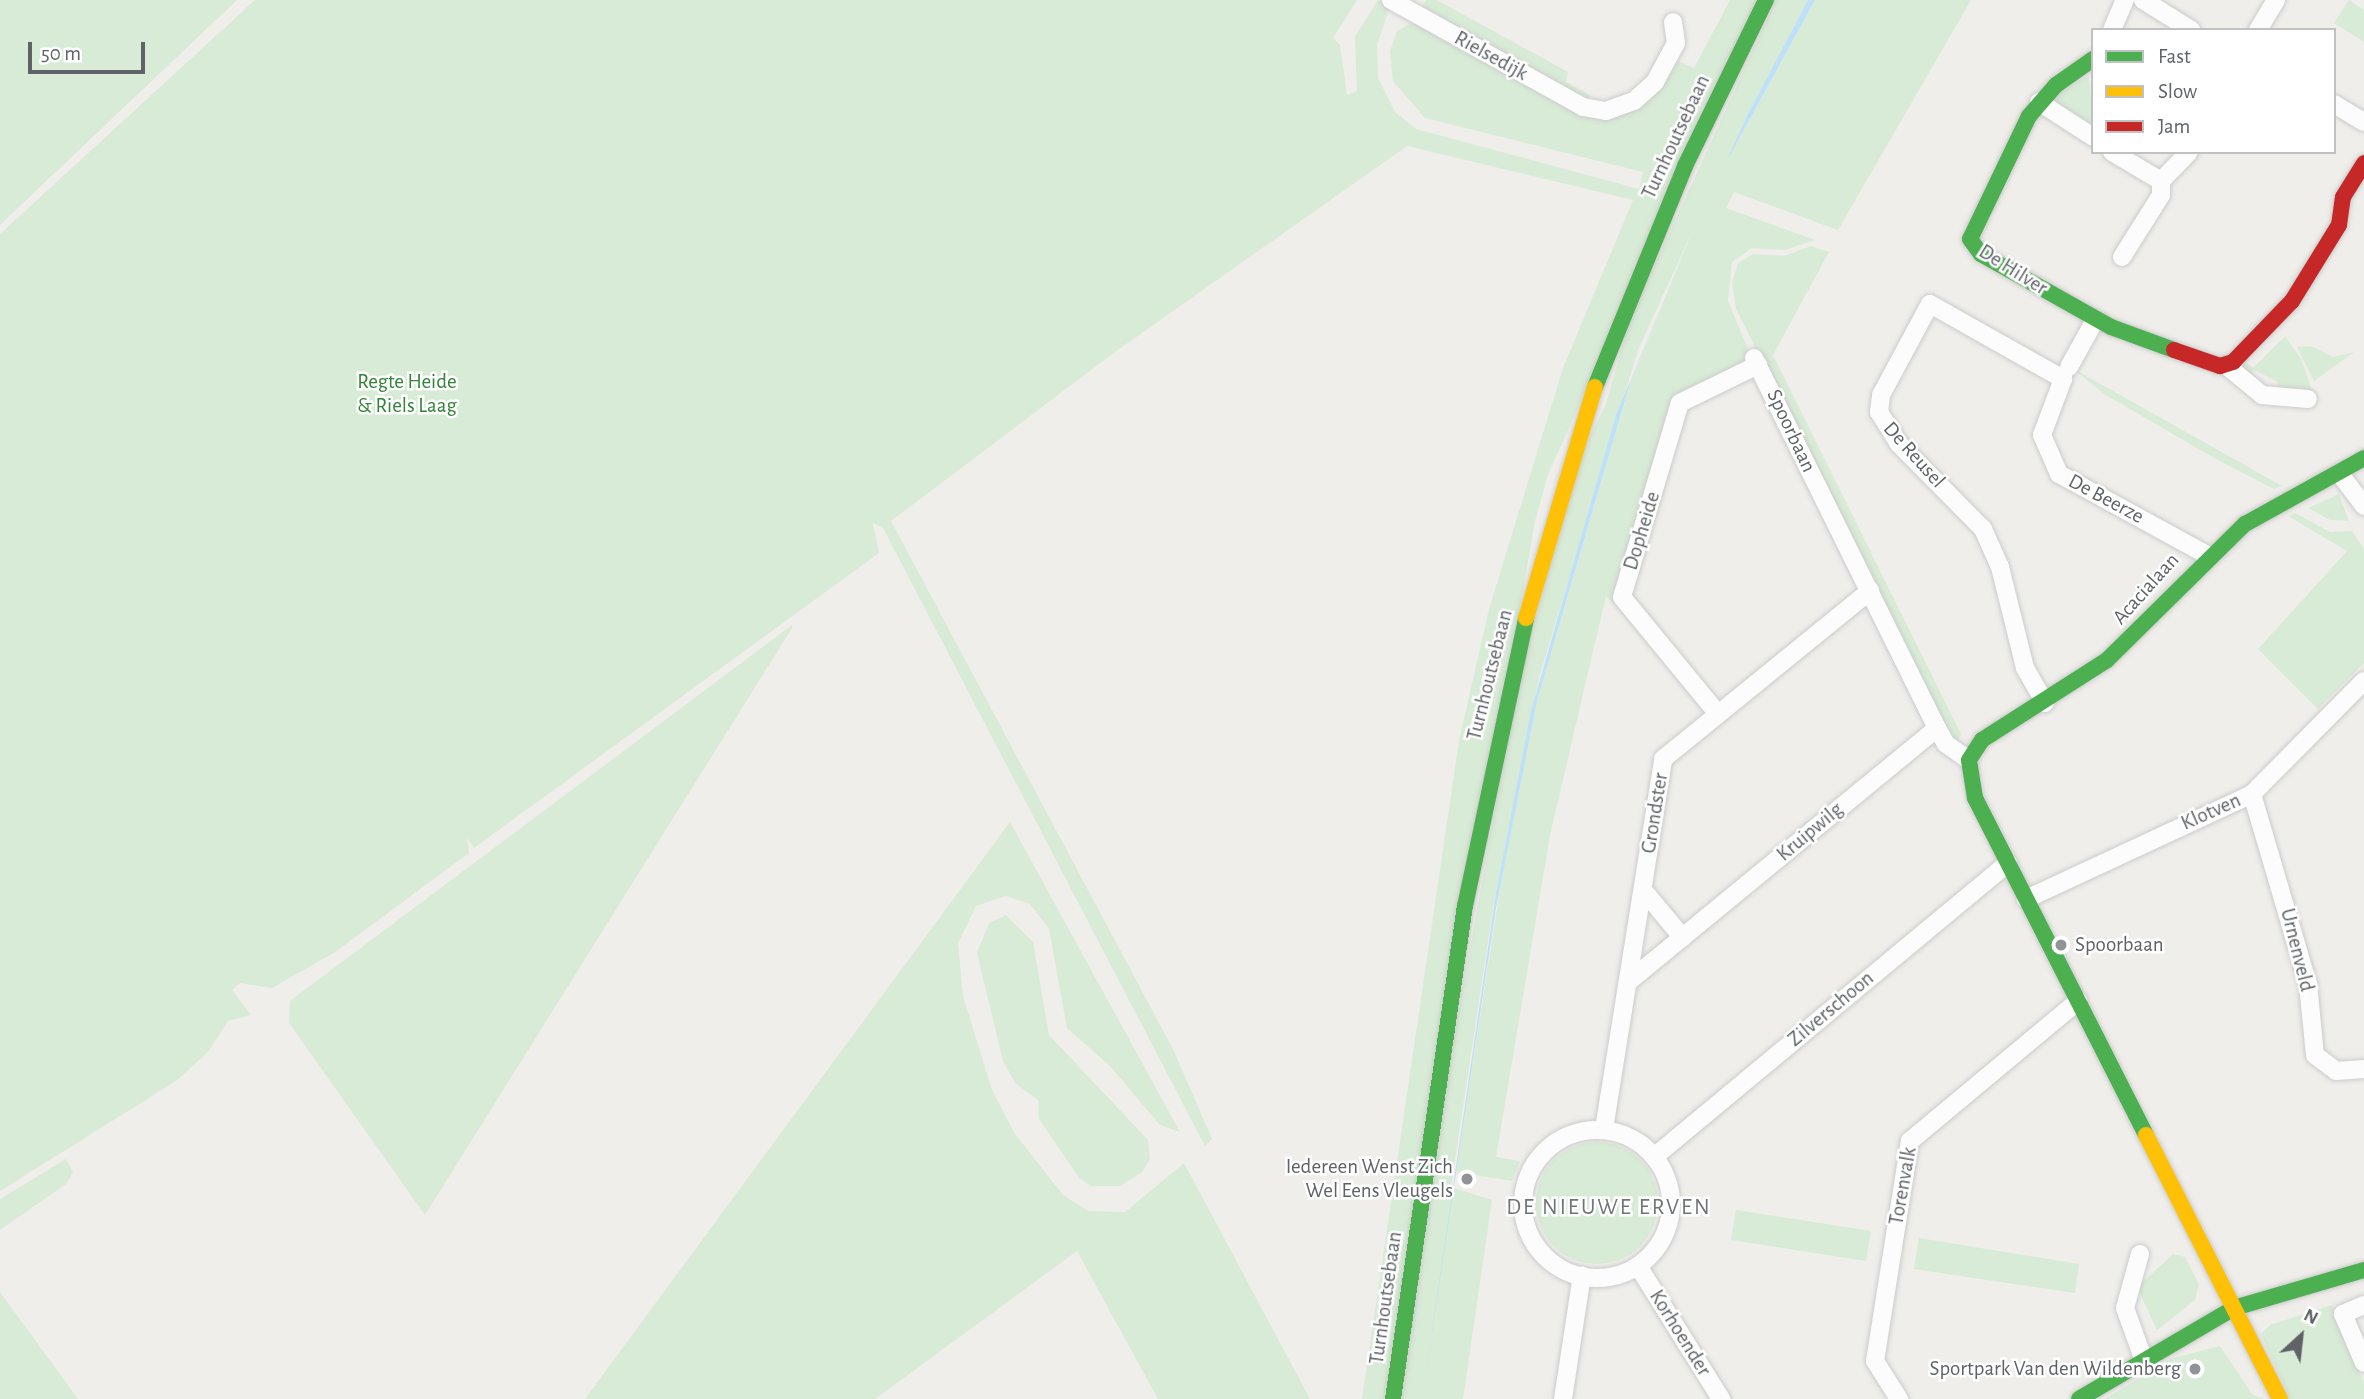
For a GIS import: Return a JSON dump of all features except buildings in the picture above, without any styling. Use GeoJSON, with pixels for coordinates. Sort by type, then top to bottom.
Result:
{"type":"FeatureCollection","features":[{"type":"Feature","properties":{"kind":"street","name":"Rielsedijk"},"geometry":{"type":"LineString","coordinates":[[1391,0],[1592,110],[1624,107],[1650,88],[1673,53],[1673,22]]}},
{"type":"Feature","properties":{"kind":"street","name":"Turnhoutsebaan"},"geometry":{"type":"LineString","coordinates":[[1393,1399],[1465,905],[1513,662],[1573,451],[1611,343],[1680,176],[1766,0]]}},
{"type":"Feature","properties":{"kind":"street"},"geometry":{"type":"LineString","coordinates":[[2113,28],[2125,0]]}},
{"type":"Feature","properties":{"kind":"street"},"geometry":{"type":"LineString","coordinates":[[2143,0],[2187,28]]}},
{"type":"Feature","properties":{"kind":"street"},"geometry":{"type":"LineString","coordinates":[[2259,28],[2276,0]]}},
{"type":"Feature","properties":{"kind":"street","name":"De Hilver"},"geometry":{"type":"LineString","coordinates":[[2091,61],[2039,103],[1972,224],[1970,239],[1981,254],[2095,320],[2227,366],[2270,398],[2308,399]]}},
{"type":"Feature","properties":{"kind":"street"},"geometry":{"type":"LineString","coordinates":[[2039,103],[2091,136]]}},
{"type":"Feature","properties":{"kind":"street"},"geometry":{"type":"LineString","coordinates":[[2336,105],[2364,122]]}},
{"type":"Feature","properties":{"kind":"street"},"geometry":{"type":"LineString","coordinates":[[2115,154],[2161,181]]}},
{"type":"Feature","properties":{"kind":"street"},"geometry":{"type":"LineString","coordinates":[[2122,257],[2161,195],[2161,181],[2187,154]]}},
{"type":"Feature","properties":{"kind":"street"},"geometry":{"type":"LineString","coordinates":[[2227,366],[2291,301],[2339,225],[2343,197],[2364,163]]}},
{"type":"Feature","properties":{"kind":"street","name":"De Reusel"},"geometry":{"type":"LineString","coordinates":[[2045,703],[2021,657],[1992,544],[1971,513],[1899,444],[1879,404],[1930,304],[2066,373]]}},
{"type":"Feature","properties":{"kind":"street","name":"De Beerze"},"geometry":{"type":"LineString","coordinates":[[2095,320],[2043,422],[2042,444],[2051,466],[2071,483],[2207,555]]}},
{"type":"Feature","properties":{"kind":"street","name":"Spoorbaan"},"geometry":{"type":"LineString","coordinates":[[1756,361],[1945,744],[1969,760]]}},
{"type":"Feature","properties":{"kind":"street","name":"Dopheide"},"geometry":{"type":"LineString","coordinates":[[1718,714],[1622,597],[1681,403],[1756,361]]}},
{"type":"Feature","properties":{"kind":"street","name":"Acacialaan"},"geometry":{"type":"LineString","coordinates":[[1969,760],[1982,740],[2045,703],[2120,648],[2207,555],[2266,510],[2340,474],[2364,458]]}},
{"type":"Feature","properties":{"kind":"street"},"geometry":{"type":"LineString","coordinates":[[2340,474],[2364,506]]}},
{"type":"Feature","properties":{"kind":"street","name":"Grondster"},"geometry":{"type":"LineString","coordinates":[[1604,1129],[1663,760],[1870,591]]}},
{"type":"Feature","properties":{"kind":"street","name":"Klotven"},"geometry":{"type":"LineString","coordinates":[[2026,899],[2252,794],[2364,681]]}},
{"type":"Feature","properties":{"kind":"street","name":"Kruipwilg"},"geometry":{"type":"LineString","coordinates":[[1628,982],[1937,728]]}},
{"type":"Feature","properties":{"kind":"street"},"geometry":{"type":"LineString","coordinates":[[1969,760],[1970,785],[2280,1399]]}},
{"type":"Feature","properties":{"kind":"street","name":"Urnenveld"},"geometry":{"type":"LineString","coordinates":[[2252,794],[2308,984],[2315,1055],[2336,1071],[2364,1069]]}},
{"type":"Feature","properties":{"kind":"street","name":"Zilverschoon"},"geometry":{"type":"LineString","coordinates":[[1654,1157],[2008,863]]}},
{"type":"Feature","properties":{"kind":"street"},"geometry":{"type":"LineString","coordinates":[[1643,890],[1683,937]]}},
{"type":"Feature","properties":{"kind":"street","name":"Torenvalk"},"geometry":{"type":"LineString","coordinates":[[1899,1399],[1875,1361],[1910,1141],[2078,1001]]}},
{"type":"Feature","properties":{"kind":"street"},"geometry":{"type":"LineString","coordinates":[[1604,1129],[1654,1157],[1667,1179],[1671,1213],[1661,1242],[1639,1266],[1610,1277],[1582,1275],[1541,1251],[1525,1219],[1524,1194],[1539,1157],[1555,1144],[1604,1129]]}},
{"type":"Feature","properties":{"kind":"street"},"geometry":{"type":"LineString","coordinates":[[2140,1254],[2125,1308],[2143,1358]]}},
{"type":"Feature","properties":{"kind":"street","name":"Korhoender"},"geometry":{"type":"LineString","coordinates":[[1639,1266],[1721,1399]]}},
{"type":"Feature","properties":{"kind":"street"},"geometry":{"type":"LineString","coordinates":[[2079,1399],[2143,1358],[2234,1308],[2364,1270]]}},
{"type":"Feature","properties":{"kind":"street"},"geometry":{"type":"LineString","coordinates":[[1563,1399],[1582,1275]]}},
{"type":"Feature","properties":{"kind":"street"},"geometry":{"type":"LineString","coordinates":[[2364,1305],[2343,1314],[2364,1363]]}},
{"type":"Feature","properties":{"kind":"green space"},"geometry":{"type":"Polygon","coordinates":[[[0,0],[237,0],[0,225],[0,0]]]}},
{"type":"Feature","properties":{"kind":"green space","name":"Regte Heide & Riels Laag"},"geometry":{"type":"Polygon","coordinates":[[[255,0],[1357,0],[1333,38],[1340,45],[1347,95],[1357,91],[1355,37],[1378,0],[1390,7],[1377,45],[1378,78],[1395,112],[1416,129],[1639,189],[1643,172],[1425,118],[1393,81],[1390,51],[1397,31],[1414,22],[1576,112],[1635,109],[1653,97],[1678,61],[1694,68],[1730,0],[1758,0],[1548,475],[1535,521],[1384,1399],[1362,1399],[1459,741],[1489,609],[1563,368],[1633,200],[1407,146],[1115,352],[891,521],[1174,1051],[1212,1139],[1205,1146],[883,528],[873,523],[879,553],[474,848],[467,838],[469,853],[335,952],[272,988],[240,983],[232,990],[251,1015],[228,1021],[208,1052],[176,1081],[0,1191],[0,234],[255,0]]]}},
{"type":"Feature","properties":{"kind":"green space"},"geometry":{"type":"Polygon","coordinates":[[[1426,0],[1437,0],[1568,72],[1566,82],[1590,95],[1588,100],[1422,6],[1426,0]]]}},
{"type":"Feature","properties":{"kind":"green space"},"geometry":{"type":"Polygon","coordinates":[[[1776,0],[1808,0],[1725,166],[1815,0],[1971,0],[1838,230],[1734,192],[1726,208],[1815,240],[1785,250],[1752,248],[1732,262],[1728,301],[1752,359],[1677,399],[1614,604],[1606,596],[1550,835],[1496,1157],[1520,1161],[1512,1181],[1456,1172],[1508,837],[1536,704],[1631,381],[1693,230],[1638,350],[1539,678],[1493,908],[1451,1187],[1492,1200],[1463,1399],[1402,1399],[1448,1071],[1519,676],[1583,449],[1605,407],[1630,319],[1776,0]]]}},
{"type":"Feature","properties":{"kind":"green space"},"geometry":{"type":"Polygon","coordinates":[[[2349,0],[2364,10],[2364,42],[2334,23],[2349,0]]]}},
{"type":"Feature","properties":{"kind":"green space"},"geometry":{"type":"Polygon","coordinates":[[[2089,76],[2089,128],[2056,105],[2058,91],[2089,76]]]}},
{"type":"Feature","properties":{"kind":"green space"},"geometry":{"type":"Polygon","coordinates":[[[1811,246],[1829,252],[1773,355],[1961,734],[1956,745],[1736,309],[1732,282],[1738,263],[1753,254],[1784,256],[1811,246]]]}},
{"type":"Feature","properties":{"kind":"green space"},"geometry":{"type":"Polygon","coordinates":[[[2285,336],[2301,359],[2313,393],[2277,396],[2278,382],[2254,370],[2248,380],[2242,372],[2243,360],[2253,368],[2285,336]]]}},
{"type":"Feature","properties":{"kind":"green space"},"geometry":{"type":"Polygon","coordinates":[[[2311,346],[2333,357],[2354,352],[2314,381],[2297,347],[2311,346]]]}},
{"type":"Feature","properties":{"kind":"green space"},"geometry":{"type":"Polygon","coordinates":[[[2072,368],[2282,486],[2274,489],[2216,459],[2104,394],[2072,368]]]}},
{"type":"Feature","properties":{"kind":"green space"},"geometry":{"type":"Polygon","coordinates":[[[2339,494],[2349,521],[2330,520],[2308,508],[2339,494]]]}},
{"type":"Feature","properties":{"kind":"green space"},"geometry":{"type":"Polygon","coordinates":[[[2295,513],[2330,532],[2352,531],[2364,549],[2364,663],[2318,709],[2258,649],[2347,551],[2288,516],[2295,513]]]}},
{"type":"Feature","properties":{"kind":"green space"},"geometry":{"type":"Polygon","coordinates":[[[792,625],[425,1215],[289,1023],[290,1001],[792,625]]]}},
{"type":"Feature","properties":{"kind":"green space"},"geometry":{"type":"Polygon","coordinates":[[[1010,822],[1180,1132],[1160,1125],[1110,1066],[1067,1028],[1049,929],[1030,904],[1006,896],[976,906],[958,943],[963,996],[992,1090],[1015,1134],[1063,1195],[1088,1211],[1125,1212],[1184,1163],[1310,1399],[1158,1399],[1077,1251],[875,1399],[585,1399],[1010,822]]]}},
{"type":"Feature","properties":{"kind":"green space"},"geometry":{"type":"Polygon","coordinates":[[[1006,915],[1033,942],[1049,1035],[1148,1140],[1150,1159],[1142,1172],[1120,1186],[1091,1186],[1080,1179],[1039,1119],[1038,1100],[1015,1083],[1003,1061],[977,953],[989,923],[1006,915]]]}},
{"type":"Feature","properties":{"kind":"green space"},"geometry":{"type":"Polygon","coordinates":[[[1597,1142],[1620,1147],[1640,1160],[1653,1180],[1658,1203],[1653,1226],[1640,1246],[1620,1259],[1597,1264],[1574,1259],[1554,1246],[1541,1226],[1536,1203],[1541,1180],[1554,1160],[1574,1147],[1597,1142]]]}},
{"type":"Feature","properties":{"kind":"green space"},"geometry":{"type":"Polygon","coordinates":[[[66,1159],[73,1172],[66,1184],[0,1230],[0,1199],[66,1159]]]}},
{"type":"Feature","properties":{"kind":"green space"},"geometry":{"type":"Polygon","coordinates":[[[1736,1210],[1871,1231],[1866,1261],[1731,1240],[1736,1210]]]}},
{"type":"Feature","properties":{"kind":"green space"},"geometry":{"type":"Polygon","coordinates":[[[1919,1238],[2079,1264],[2075,1293],[1914,1269],[1919,1238]]]}},
{"type":"Feature","properties":{"kind":"green space"},"geometry":{"type":"Polygon","coordinates":[[[2173,1254],[2185,1257],[2199,1284],[2195,1300],[2157,1330],[2133,1279],[2143,1282],[2173,1254]]]}},
{"type":"Feature","properties":{"kind":"green space"},"geometry":{"type":"Polygon","coordinates":[[[0,1292],[78,1399],[0,1399],[0,1292]]]}},
{"type":"Feature","properties":{"kind":"green space"},"geometry":{"type":"Polygon","coordinates":[[[2332,1305],[2364,1382],[2364,1399],[2290,1399],[2261,1334],[2270,1325],[2332,1305]]]}},
{"type":"Feature","properties":{"kind":"green space","name":"Sportpark Van den Wildenberg"},"geometry":{"type":"Polygon","coordinates":[[[2220,1346],[2252,1394],[2264,1399],[2105,1399],[2170,1359],[2220,1346]]]}},
{"type":"Feature","properties":{"kind":"water"},"geometry":{"type":"Polygon","coordinates":[[[1808,0],[1815,0],[1725,165],[1748,114],[1808,0]]]}},
{"type":"Feature","properties":{"kind":"water"},"geometry":{"type":"Polygon","coordinates":[[[1693,230],[1631,380],[1537,701],[1496,908],[1422,1399],[1496,893],[1531,711],[1616,415],[1693,230]]]}},
{"type":"Feature","properties":{"kind":"traffic: fast"},"geometry":{"type":"LineString","coordinates":[[1595,387],[1685,166],[1766,0]]}},
{"type":"Feature","properties":{"kind":"traffic: fast"},"geometry":{"type":"LineString","coordinates":[[2091,60],[2056,85],[2029,116],[1970,239],[1981,254],[2111,327],[2174,350]]}},
{"type":"Feature","properties":{"kind":"traffic: fast"},"geometry":{"type":"LineString","coordinates":[[2146,1135],[1975,798],[1969,760],[1982,740],[2107,660],[2245,524],[2364,458]]}},
{"type":"Feature","properties":{"kind":"traffic: fast"},"geometry":{"type":"LineString","coordinates":[[1393,1399],[1465,906],[1526,618]]}},
{"type":"Feature","properties":{"kind":"traffic: fast"},"geometry":{"type":"LineString","coordinates":[[2079,1399],[2234,1308],[2364,1270]]}},
{"type":"Feature","properties":{"kind":"traffic: slow"},"geometry":{"type":"LineString","coordinates":[[1526,618],[1595,387]]}},
{"type":"Feature","properties":{"kind":"traffic: slow"},"geometry":{"type":"LineString","coordinates":[[2146,1135],[2280,1399]]}},
{"type":"Feature","properties":{"kind":"traffic: jam"},"geometry":{"type":"LineString","coordinates":[[2174,350],[2220,366],[2233,362],[2292,301],[2339,225],[2343,197],[2364,163]]}},
{"type":"Feature","properties":{"kind":"place","name":"Spoorbaan"},"geometry":{"type":"Point","coordinates":[2061,945]}},
{"type":"Feature","properties":{"kind":"place","name":"Iedereen Wenst Zich Wel Eens Vleugels"},"geometry":{"type":"Point","coordinates":[1467,1179]}},
{"type":"Feature","properties":{"kind":"place","name":"Sportpark Van den Wildenberg"},"geometry":{"type":"Point","coordinates":[2195,1369]}},
{"type":"Feature","properties":{"kind":"district","name":"DE NIEUWE ERVEN"},"geometry":{"type":"Point","coordinates":[1609,1208]}}]}
